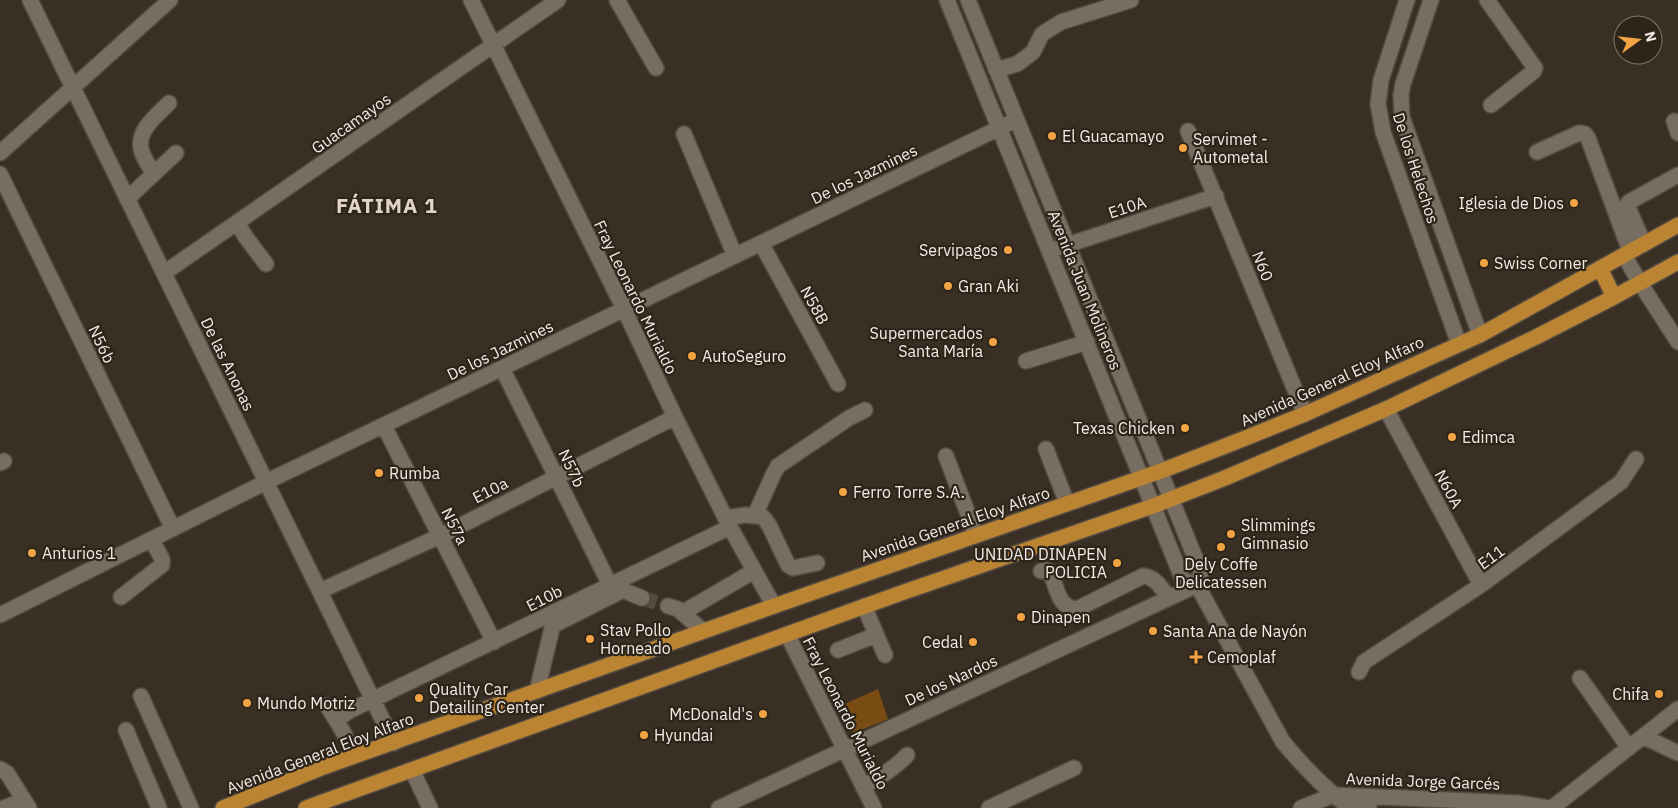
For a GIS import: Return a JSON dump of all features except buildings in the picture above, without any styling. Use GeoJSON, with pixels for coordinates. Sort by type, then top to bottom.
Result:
{"type":"FeatureCollection","features":[{"type":"Feature","properties":{"kind":"main road","name":"Avenida General Eloy Alfaro"},"geometry":{"type":"LineString","coordinates":[[223,808],[321,768],[1161,470],[1305,414],[1480,335],[1678,225]]}},
{"type":"Feature","properties":{"kind":"main road"},"geometry":{"type":"LineString","coordinates":[[315,806],[864,606],[1154,506],[1225,478],[1386,409],[1614,297],[1678,262]]}},
{"type":"Feature","properties":{"kind":"main road"},"geometry":{"type":"LineString","coordinates":[[1600,268],[1614,297]]}},
{"type":"Feature","properties":{"kind":"street","name":"De las Anonas"},"geometry":{"type":"LineString","coordinates":[[30,0],[394,743]]}},
{"type":"Feature","properties":{"kind":"street","name":"Fray Leonardo Murialdo"},"geometry":{"type":"LineString","coordinates":[[471,0],[624,310],[674,417],[728,523],[774,606]]}},
{"type":"Feature","properties":{"kind":"street","name":"Guacamayos"},"geometry":{"type":"LineString","coordinates":[[164,273],[493,46],[556,0]]}},
{"type":"Feature","properties":{"kind":"street"},"geometry":{"type":"LineString","coordinates":[[617,0],[656,68]]}},
{"type":"Feature","properties":{"kind":"street","name":"Avenida Juan Molineros"},"geometry":{"type":"LineString","coordinates":[[947,0],[1183,580],[1197,586],[1283,742],[1300,763],[1333,795],[1350,808]]}},
{"type":"Feature","properties":{"kind":"street","name":"Avenida Juan Molineros"},"geometry":{"type":"LineString","coordinates":[[968,0],[1201,572],[1197,586]]}},
{"type":"Feature","properties":{"kind":"street"},"geometry":{"type":"LineString","coordinates":[[996,70],[1017,64],[1033,52],[1042,34],[1061,22],[1131,0]]}},
{"type":"Feature","properties":{"kind":"street","name":"De los Helechos"},"geometry":{"type":"LineString","coordinates":[[1407,0],[1381,80],[1378,104],[1379,119],[1459,344]]}},
{"type":"Feature","properties":{"kind":"street","name":"De los Helechos"},"geometry":{"type":"LineString","coordinates":[[1431,0],[1403,84],[1401,95],[1402,117],[1480,335]]}},
{"type":"Feature","properties":{"kind":"street"},"geometry":{"type":"LineString","coordinates":[[1487,0],[1535,68],[1534,71],[1491,105]]}},
{"type":"Feature","properties":{"kind":"street"},"geometry":{"type":"LineString","coordinates":[[0,152],[168,1]]}},
{"type":"Feature","properties":{"kind":"street"},"geometry":{"type":"LineString","coordinates":[[154,174],[141,149],[141,141],[146,127],[169,103]]}},
{"type":"Feature","properties":{"kind":"street","name":"De los Jazmines"},"geometry":{"type":"LineString","coordinates":[[0,615],[266,482],[1016,120]]}},
{"type":"Feature","properties":{"kind":"street","name":"N60"},"geometry":{"type":"LineString","coordinates":[[1188,131],[1305,414]]}},
{"type":"Feature","properties":{"kind":"street"},"geometry":{"type":"LineString","coordinates":[[1537,152],[1580,133],[1585,134],[1588,138],[1627,253],[1640,283],[1678,342]]}},
{"type":"Feature","properties":{"kind":"street"},"geometry":{"type":"LineString","coordinates":[[684,134],[735,256]]}},
{"type":"Feature","properties":{"kind":"street"},"geometry":{"type":"LineString","coordinates":[[127,198],[176,153]]}},
{"type":"Feature","properties":{"kind":"street","name":"N56b"},"geometry":{"type":"LineString","coordinates":[[0,174],[173,529]]}},
{"type":"Feature","properties":{"kind":"street"},"geometry":{"type":"LineString","coordinates":[[1644,244],[1627,205],[1629,202],[1678,175]]}},
{"type":"Feature","properties":{"kind":"street","name":"E10A"},"geometry":{"type":"LineString","coordinates":[[1049,250],[1216,196]]}},
{"type":"Feature","properties":{"kind":"street"},"geometry":{"type":"LineString","coordinates":[[238,222],[245,236],[266,264]]}},
{"type":"Feature","properties":{"kind":"street","name":"N58B"},"geometry":{"type":"LineString","coordinates":[[761,244],[838,384]]}},
{"type":"Feature","properties":{"kind":"street"},"geometry":{"type":"LineString","coordinates":[[1026,361],[1087,342]]}},
{"type":"Feature","properties":{"kind":"street","name":"N57b"},"geometry":{"type":"LineString","coordinates":[[502,368],[556,476],[616,587]]}},
{"type":"Feature","properties":{"kind":"street","name":"N60A"},"geometry":{"type":"LineString","coordinates":[[1386,409],[1481,585]]}},
{"type":"Feature","properties":{"kind":"street"},"geometry":{"type":"LineString","coordinates":[[817,563],[793,568],[788,565],[769,525],[763,517],[755,515],[778,466],[865,410]]}},
{"type":"Feature","properties":{"kind":"street","name":"E10a"},"geometry":{"type":"LineString","coordinates":[[320,591],[440,536],[674,417]]}},
{"type":"Feature","properties":{"kind":"street","name":"N57a"},"geometry":{"type":"LineString","coordinates":[[384,426],[494,642]]}},
{"type":"Feature","properties":{"kind":"street"},"geometry":{"type":"LineString","coordinates":[[1046,449],[1067,503]]}},
{"type":"Feature","properties":{"kind":"street"},"geometry":{"type":"LineString","coordinates":[[946,456],[976,535]]}},
{"type":"Feature","properties":{"kind":"street","name":"E11"},"geometry":{"type":"LineString","coordinates":[[1359,672],[1364,662],[1481,585],[1620,482],[1636,459]]}},
{"type":"Feature","properties":{"kind":"street","name":"E10b"},"geometry":{"type":"LineString","coordinates":[[336,720],[349,711],[494,642],[554,618],[616,587],[728,523],[755,515]]}},
{"type":"Feature","properties":{"kind":"street"},"geometry":{"type":"LineString","coordinates":[[121,597],[162,564],[162,559],[152,540]]}},
{"type":"Feature","properties":{"kind":"street"},"geometry":{"type":"LineString","coordinates":[[682,613],[754,570]]}},
{"type":"Feature","properties":{"kind":"street"},"geometry":{"type":"LineString","coordinates":[[1041,571],[1047,570],[1050,573],[1062,603],[1070,609],[1077,609],[1143,576],[1150,576],[1155,580],[1169,598]]}},
{"type":"Feature","properties":{"kind":"street","name":"De los Nardos"},"geometry":{"type":"LineString","coordinates":[[722,808],[1197,586]]}},
{"type":"Feature","properties":{"kind":"street"},"geometry":{"type":"LineString","coordinates":[[616,587],[642,598]]}},
{"type":"Feature","properties":{"kind":"street"},"geometry":{"type":"LineString","coordinates":[[668,606],[678,609],[703,632]]}},
{"type":"Feature","properties":{"kind":"street"},"geometry":{"type":"LineString","coordinates":[[864,606],[885,655]]}},
{"type":"Feature","properties":{"kind":"street"},"geometry":{"type":"LineString","coordinates":[[537,691],[554,618]]}},
{"type":"Feature","properties":{"kind":"street","name":"Fray Leonardo Murialdo"},"geometry":{"type":"LineString","coordinates":[[787,634],[874,808]]}},
{"type":"Feature","properties":{"kind":"street"},"geometry":{"type":"LineString","coordinates":[[838,650],[876,635]]}},
{"type":"Feature","properties":{"kind":"street"},"geometry":{"type":"LineString","coordinates":[[1580,678],[1629,748]]}},
{"type":"Feature","properties":{"kind":"street"},"geometry":{"type":"LineString","coordinates":[[141,696],[191,808]]}},
{"type":"Feature","properties":{"kind":"street"},"geometry":{"type":"LineString","coordinates":[[327,706],[345,735]]}},
{"type":"Feature","properties":{"kind":"street"},"geometry":{"type":"LineString","coordinates":[[1550,808],[1678,709]]}},
{"type":"Feature","properties":{"kind":"street"},"geometry":{"type":"LineString","coordinates":[[126,730],[159,808]]}},
{"type":"Feature","properties":{"kind":"street"},"geometry":{"type":"LineString","coordinates":[[1644,737],[1678,753]]}},
{"type":"Feature","properties":{"kind":"street"},"geometry":{"type":"LineString","coordinates":[[863,786],[887,771],[907,755]]}},
{"type":"Feature","properties":{"kind":"street"},"geometry":{"type":"LineString","coordinates":[[989,808],[1074,768]]}},
{"type":"Feature","properties":{"kind":"street"},"geometry":{"type":"LineString","coordinates":[[0,769],[7,773],[26,804],[4,808]]}},
{"type":"Feature","properties":{"kind":"street"},"geometry":{"type":"LineString","coordinates":[[412,770],[430,808]]}},
{"type":"Feature","properties":{"kind":"street"},"geometry":{"type":"LineString","coordinates":[[1301,808],[1333,795]]}},
{"type":"Feature","properties":{"kind":"street","name":"Avenida Jorge Garcés"},"geometry":{"type":"LineString","coordinates":[[1333,795],[1369,808]]}},
{"type":"Feature","properties":{"kind":"street","name":"Avenida Jorge Garcés"},"geometry":{"type":"LineString","coordinates":[[1333,795],[1518,803],[1550,808]]}},
{"type":"Feature","properties":{"kind":"shaded area"},"geometry":{"type":"Polygon","coordinates":[[[878,689],[888,719],[852,732],[838,707],[878,689]]]}},
{"type":"Feature","properties":{"kind":"tunnel"},"geometry":{"type":"LineString","coordinates":[[642,598],[668,606]]}},
{"type":"Feature","properties":{"kind":"place","name":"El Guacamayo"},"geometry":{"type":"Point","coordinates":[1052,136]}},
{"type":"Feature","properties":{"kind":"place","name":"Servimet - Autometal"},"geometry":{"type":"Point","coordinates":[1183,148]}},
{"type":"Feature","properties":{"kind":"place","name":"Iglesia de Dios"},"geometry":{"type":"Point","coordinates":[1574,203]}},
{"type":"Feature","properties":{"kind":"place","name":"Servipagos"},"geometry":{"type":"Point","coordinates":[1008,250]}},
{"type":"Feature","properties":{"kind":"place","name":"Swiss Corner"},"geometry":{"type":"Point","coordinates":[1484,263]}},
{"type":"Feature","properties":{"kind":"place","name":"Gran Aki"},"geometry":{"type":"Point","coordinates":[948,286]}},
{"type":"Feature","properties":{"kind":"place","name":"Supermercados Santa María"},"geometry":{"type":"Point","coordinates":[993,342]}},
{"type":"Feature","properties":{"kind":"place","name":"AutoSeguro"},"geometry":{"type":"Point","coordinates":[692,356]}},
{"type":"Feature","properties":{"kind":"place","name":"Texas Chicken"},"geometry":{"type":"Point","coordinates":[1185,428]}},
{"type":"Feature","properties":{"kind":"place","name":"Edimca"},"geometry":{"type":"Point","coordinates":[1452,437]}},
{"type":"Feature","properties":{"kind":"place","name":"Rumba"},"geometry":{"type":"Point","coordinates":[379,473]}},
{"type":"Feature","properties":{"kind":"place","name":"Ferro Torre S.A."},"geometry":{"type":"Point","coordinates":[843,492]}},
{"type":"Feature","properties":{"kind":"place","name":"Slimmings Gimnasio"},"geometry":{"type":"Point","coordinates":[1231,534]}},
{"type":"Feature","properties":{"kind":"place","name":"Dely Coffe Delicatessen"},"geometry":{"type":"Point","coordinates":[1221,547]}},
{"type":"Feature","properties":{"kind":"place","name":"Anturios 1"},"geometry":{"type":"Point","coordinates":[32,553]}},
{"type":"Feature","properties":{"kind":"place","name":"UNIDAD DINAPEN POLICIA"},"geometry":{"type":"Point","coordinates":[1117,563]}},
{"type":"Feature","properties":{"kind":"place","name":"Dinapen"},"geometry":{"type":"Point","coordinates":[1021,617]}},
{"type":"Feature","properties":{"kind":"place","name":"Santa Ana de Nayón"},"geometry":{"type":"Point","coordinates":[1153,631]}},
{"type":"Feature","properties":{"kind":"place","name":"Stav Pollo Horneado"},"geometry":{"type":"Point","coordinates":[590,639]}},
{"type":"Feature","properties":{"kind":"place","name":"Cedal"},"geometry":{"type":"Point","coordinates":[973,642]}},
{"type":"Feature","properties":{"kind":"place","name":"Cemoplaf"},"geometry":{"type":"Point","coordinates":[1196,657]}},
{"type":"Feature","properties":{"kind":"place","name":"Chifa"},"geometry":{"type":"Point","coordinates":[1659,694]}},
{"type":"Feature","properties":{"kind":"place","name":"Quality Car Detailing Center"},"geometry":{"type":"Point","coordinates":[419,698]}},
{"type":"Feature","properties":{"kind":"place","name":"Mundo Motriz"},"geometry":{"type":"Point","coordinates":[247,703]}},
{"type":"Feature","properties":{"kind":"place","name":"McDonald's"},"geometry":{"type":"Point","coordinates":[763,714]}},
{"type":"Feature","properties":{"kind":"place","name":"Hyundai"},"geometry":{"type":"Point","coordinates":[644,735]}},
{"type":"Feature","properties":{"kind":"district","name":"FÁTIMA 1"},"geometry":{"type":"Point","coordinates":[387,206]}}]}
